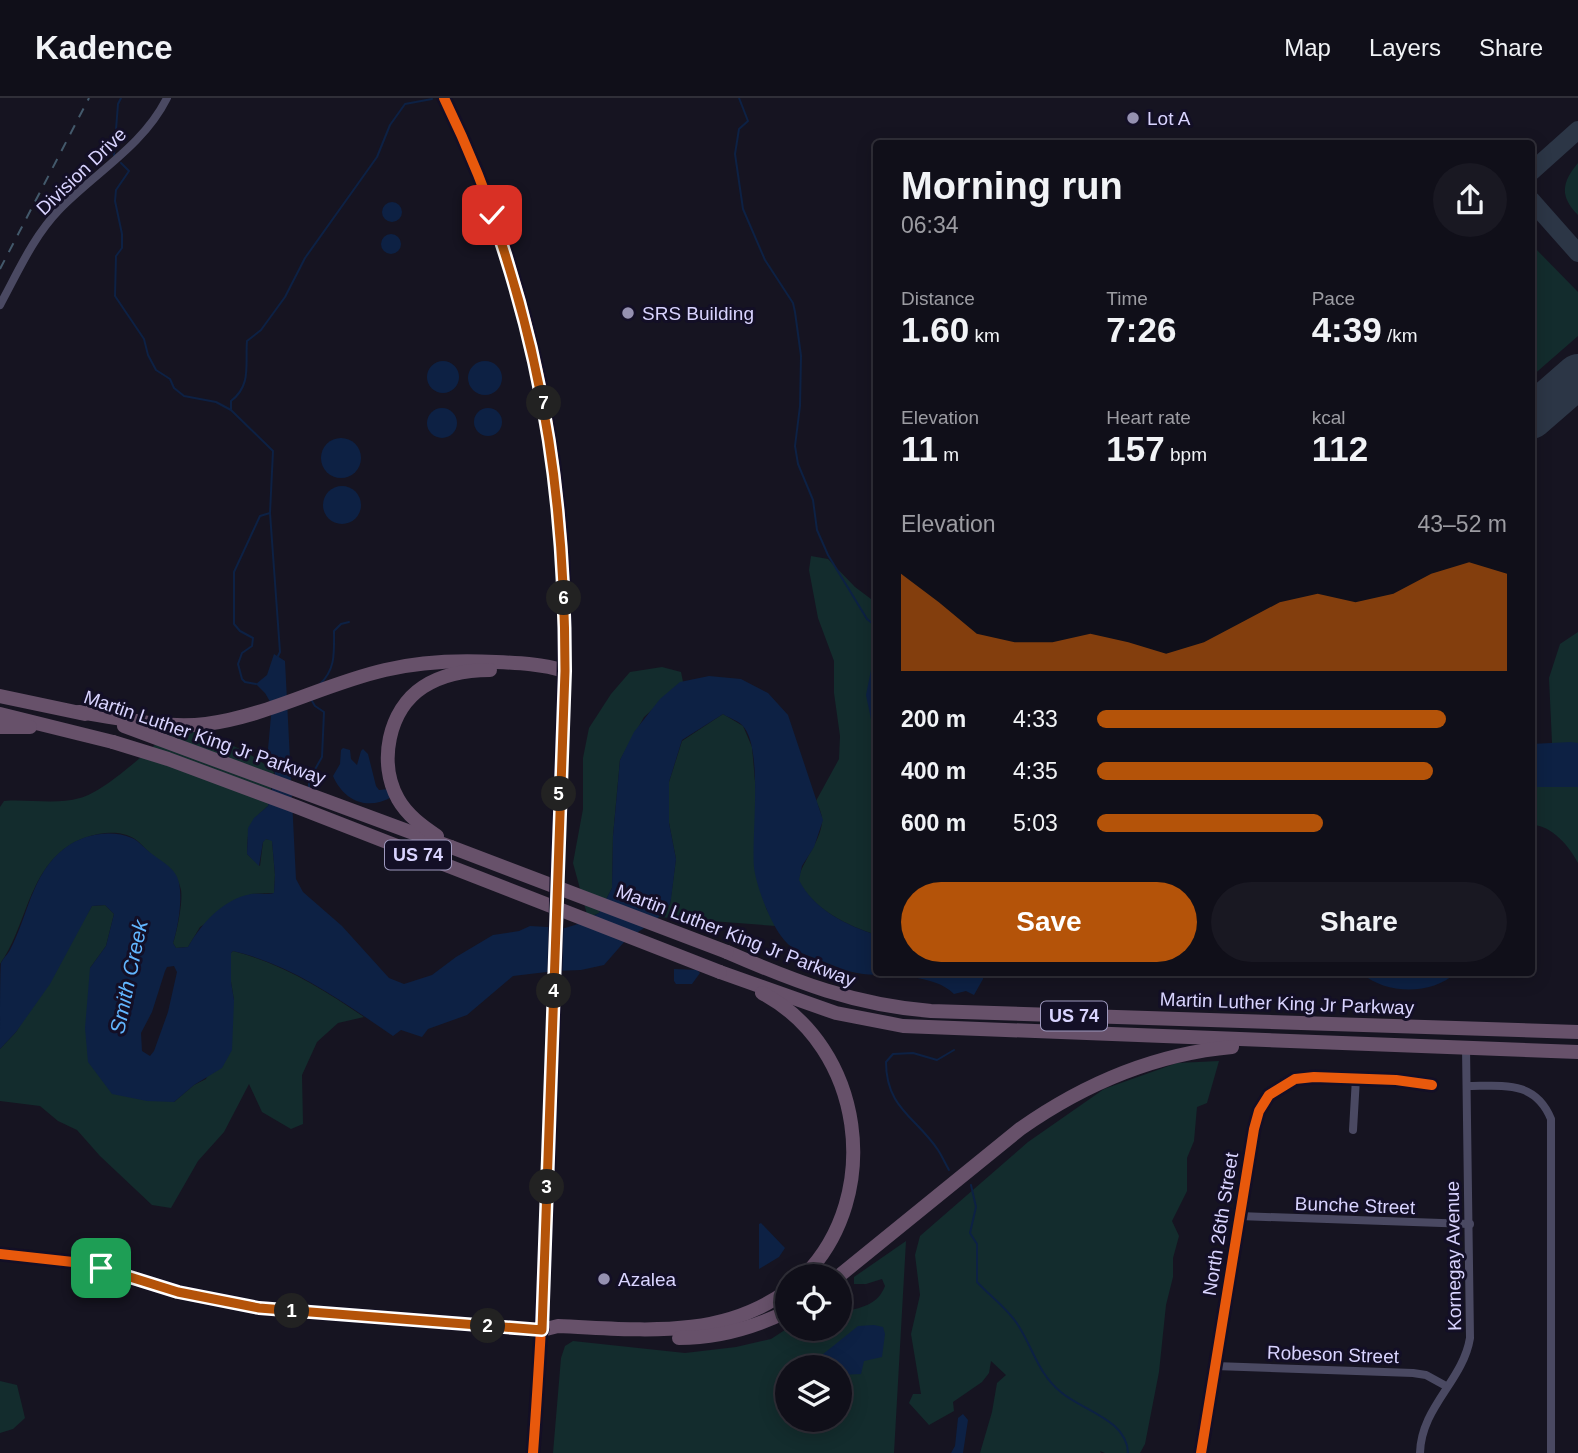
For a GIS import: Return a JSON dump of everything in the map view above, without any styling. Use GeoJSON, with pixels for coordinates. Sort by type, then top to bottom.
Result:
{"type":"FeatureCollection","features":[{"type":"Feature","properties":{"kind":"highway"},"geometry":{"type":"LineString","coordinates":[[120,721],[208,723],[249,714],[385,670],[434,662],[544,664],[565,671]]}},
{"type":"Feature","properties":{"kind":"highway"},"geometry":{"type":"LineString","coordinates":[[451,847],[408,813],[392,785],[388,767],[390,735],[404,707],[422,688],[449,675],[486,670],[545,673],[565,671]]}},
{"type":"Feature","properties":{"kind":"highway","name":"Martin Luther King Jr Parkway"},"geometry":{"type":"LineString","coordinates":[[0,696],[120,721],[824,991],[891,1008],[1578,1032]]}},
{"type":"Feature","properties":{"kind":"highway","name":"Martin Luther King Jr Parkway"},"geometry":{"type":"LineString","coordinates":[[0,714],[76,732],[168,759],[720,972],[836,1013],[904,1026],[1578,1052]]}},
{"type":"Feature","properties":{"kind":"highway"},"geometry":{"type":"LineString","coordinates":[[0,727],[42,727],[76,732]]}},
{"type":"Feature","properties":{"kind":"highway"},"geometry":{"type":"LineString","coordinates":[[720,972],[767,996],[797,1019],[833,1066],[848,1106],[855,1156],[847,1199],[831,1239],[813,1264]]}},
{"type":"Feature","properties":{"kind":"highway"},"geometry":{"type":"LineString","coordinates":[[852,1265],[1020,1129],[1074,1094],[1124,1072],[1168,1058],[1214,1049],[1287,1042]]}},
{"type":"Feature","properties":{"kind":"highway"},"geometry":{"type":"LineString","coordinates":[[542,1330],[558,1326],[665,1330],[713,1325],[757,1309],[775,1298]]}},
{"type":"Feature","properties":{"kind":"highway"},"geometry":{"type":"LineString","coordinates":[[542,1330],[558,1335],[690,1338],[741,1330],[775,1316]]}},
{"type":"Feature","properties":{"kind":"main road"},"geometry":{"type":"LineString","coordinates":[[444,98],[467,145],[503,246],[536,366],[549,436],[561,537],[565,671],[542,1330],[533,1453]]}},
{"type":"Feature","properties":{"kind":"street","name":"Division Drive"},"geometry":{"type":"LineString","coordinates":[[0,305],[31,246],[47,224],[133,144],[150,125],[167,98]]}},
{"type":"Feature","properties":{"kind":"street","name":"Kornegay Avenue"},"geometry":{"type":"LineString","coordinates":[[1420,1453],[1425,1423],[1462,1363],[1470,1343],[1472,1320],[1466,1047]]}},
{"type":"Feature","properties":{"kind":"street","name":"North 26th Street"},"geometry":{"type":"LineString","coordinates":[[1201,1453],[1256,1120],[1269,1096],[1285,1084],[1303,1077],[1356,1078]]}},
{"type":"Feature","properties":{"kind":"street"},"geometry":{"type":"LineString","coordinates":[[1353,1130],[1356,1078],[1433,1085]]}},
{"type":"Feature","properties":{"kind":"street"},"geometry":{"type":"LineString","coordinates":[[1466,1086],[1511,1087],[1534,1093],[1546,1106],[1551,1119],[1551,1453]]}},
{"type":"Feature","properties":{"kind":"street","name":"Bunche Street"},"geometry":{"type":"LineString","coordinates":[[1239,1216],[1469,1224]]}},
{"type":"Feature","properties":{"kind":"street"},"geometry":{"type":"LineString","coordinates":[[0,1254],[82,1263],[178,1292],[259,1308],[542,1330]]}},
{"type":"Feature","properties":{"kind":"street","name":"Robeson Street"},"geometry":{"type":"LineString","coordinates":[[1215,1366],[1413,1373],[1426,1375],[1446,1387]]}},
{"type":"Feature","properties":{"kind":"green space"},"geometry":{"type":"Polygon","coordinates":[[[1578,163],[1578,215],[1568,202],[1565,190],[1568,177],[1578,163]]]}},
{"type":"Feature","properties":{"kind":"green space"},"geometry":{"type":"Polygon","coordinates":[[[1535,248],[1578,292],[1578,336],[1535,374],[1535,248]]]}},
{"type":"Feature","properties":{"kind":"green space"},"geometry":{"type":"Polygon","coordinates":[[[811,556],[828,559],[855,587],[873,598],[873,934],[854,927],[822,908],[812,900],[798,880],[820,831],[822,817],[816,801],[839,759],[840,736],[834,693],[834,661],[818,618],[809,570],[811,556]]]}},
{"type":"Feature","properties":{"kind":"green space"},"geometry":{"type":"Polygon","coordinates":[[[1578,632],[1578,743],[1552,743],[1549,678],[1560,644],[1578,632]]]}},
{"type":"Feature","properties":{"kind":"green space"},"geometry":{"type":"Polygon","coordinates":[[[662,667],[681,672],[683,682],[644,717],[620,760],[613,836],[612,888],[599,913],[588,918],[573,863],[583,809],[583,758],[589,728],[611,694],[630,672],[662,667]]]}},
{"type":"Feature","properties":{"kind":"green space"},"geometry":{"type":"Polygon","coordinates":[[[723,714],[743,726],[752,747],[766,908],[776,926],[658,917],[670,904],[676,859],[669,823],[669,782],[682,741],[723,714]]]}},
{"type":"Feature","properties":{"kind":"green space"},"geometry":{"type":"Polygon","coordinates":[[[176,726],[228,743],[274,772],[268,806],[250,827],[247,854],[260,866],[263,842],[265,839],[272,840],[274,893],[251,894],[200,927],[188,947],[176,948],[173,943],[181,890],[173,874],[127,835],[108,833],[89,836],[64,849],[42,874],[9,950],[0,964],[0,807],[4,801],[62,801],[91,794],[130,766],[176,726]]]}},
{"type":"Feature","properties":{"kind":"green space"},"geometry":{"type":"Polygon","coordinates":[[[1535,787],[1578,787],[1578,863],[1553,832],[1535,826],[1535,787]]]}},
{"type":"Feature","properties":{"kind":"green space"},"geometry":{"type":"Polygon","coordinates":[[[105,905],[114,914],[106,946],[90,968],[174,1102],[194,1085],[206,1079],[234,1000],[231,982],[233,951],[268,962],[301,978],[364,1017],[338,1023],[317,1042],[302,1075],[303,1124],[291,1129],[262,1112],[249,1084],[224,1132],[198,1161],[171,1208],[152,1205],[100,1156],[77,1130],[58,1121],[40,1106],[0,1101],[0,1049],[16,1032],[92,906],[105,905]]]}},
{"type":"Feature","properties":{"kind":"green space"},"geometry":{"type":"Polygon","coordinates":[[[1219,1061],[1207,1103],[1197,1107],[1194,1141],[1187,1158],[1187,1191],[1172,1221],[1179,1236],[1166,1305],[1159,1372],[1145,1444],[1140,1453],[980,1453],[997,1383],[1006,1375],[991,1361],[989,1373],[982,1382],[953,1402],[954,1411],[929,1425],[909,1403],[913,1394],[921,1394],[911,1334],[920,1295],[915,1255],[920,1236],[1028,1142],[1104,1089],[1177,1063],[1219,1061]]]}},
{"type":"Feature","properties":{"kind":"green space"},"geometry":{"type":"Polygon","coordinates":[[[906,1241],[894,1453],[553,1453],[561,1358],[565,1346],[573,1341],[685,1353],[736,1347],[775,1336],[775,1341],[852,1341],[852,1310],[874,1301],[885,1286],[882,1279],[866,1284],[854,1284],[854,1277],[906,1241]]]}},
{"type":"Feature","properties":{"kind":"green space"},"geometry":{"type":"Polygon","coordinates":[[[0,1381],[17,1385],[25,1418],[13,1429],[0,1433],[0,1381]]]}},
{"type":"Feature","properties":{"kind":"water"},"geometry":{"type":"Polygon","coordinates":[[[392,202],[399,205],[402,212],[399,219],[392,222],[385,219],[382,212],[385,205],[392,202]]]}},
{"type":"Feature","properties":{"kind":"water"},"geometry":{"type":"Polygon","coordinates":[[[387,234],[395,234],[401,244],[395,254],[387,254],[381,248],[381,240],[387,234]]]}},
{"type":"Feature","properties":{"kind":"water"},"geometry":{"type":"Polygon","coordinates":[[[443,361],[454,366],[459,377],[454,388],[443,393],[432,388],[427,377],[432,366],[443,361]]]}},
{"type":"Feature","properties":{"kind":"water"},"geometry":{"type":"Polygon","coordinates":[[[485,361],[497,366],[502,378],[497,390],[485,395],[473,390],[468,378],[473,366],[485,361]]]}},
{"type":"Feature","properties":{"kind":"water"},"geometry":{"type":"Polygon","coordinates":[[[442,408],[452,413],[457,423],[452,433],[442,438],[432,433],[427,423],[432,413],[442,408]]]}},
{"type":"Feature","properties":{"kind":"water"},"geometry":{"type":"Polygon","coordinates":[[[488,408],[498,412],[502,422],[498,432],[488,436],[478,432],[474,422],[478,412],[488,408]]]}},
{"type":"Feature","properties":{"kind":"water"},"geometry":{"type":"Polygon","coordinates":[[[341,438],[349,439],[355,444],[360,450],[360,466],[355,472],[349,477],[341,478],[333,477],[327,472],[322,466],[321,458],[322,450],[327,444],[333,439],[341,438]]]}},
{"type":"Feature","properties":{"kind":"water"},"geometry":{"type":"Polygon","coordinates":[[[342,486],[356,491],[361,505],[356,519],[342,524],[328,519],[323,505],[328,491],[342,486]]]}},
{"type":"Feature","properties":{"kind":"water","name":"Smith Creek"},"geometry":{"type":"Polygon","coordinates":[[[274,654],[285,661],[296,879],[303,892],[342,926],[389,978],[404,984],[432,975],[493,935],[519,931],[530,926],[565,928],[599,913],[612,888],[613,836],[620,760],[634,732],[660,699],[680,682],[709,676],[741,679],[768,693],[788,715],[823,820],[814,847],[802,866],[799,880],[822,908],[854,927],[873,934],[873,975],[845,970],[802,953],[785,941],[777,930],[755,875],[755,771],[749,736],[740,723],[723,714],[682,740],[669,782],[669,823],[676,859],[670,904],[657,919],[625,941],[604,965],[581,970],[513,976],[467,1015],[428,1029],[422,1037],[401,1030],[393,1036],[297,975],[255,957],[233,951],[232,1050],[222,1068],[194,1085],[174,1102],[147,1101],[112,1094],[88,1062],[85,1028],[90,968],[106,946],[114,914],[105,905],[92,906],[50,984],[16,1032],[0,1049],[1,963],[10,950],[45,870],[54,858],[72,843],[97,834],[124,835],[137,841],[171,869],[179,882],[180,890],[179,919],[173,943],[176,948],[188,947],[206,921],[231,901],[251,894],[274,893],[272,841],[266,839],[263,842],[259,866],[247,854],[248,828],[254,818],[268,806],[275,774],[268,749],[272,705],[256,684],[267,675],[274,654]],[[174,966],[167,967],[165,971],[152,1012],[141,1033],[142,1051],[150,1056],[154,1051],[168,1012],[177,972],[174,966]]]}},
{"type":"Feature","properties":{"kind":"water"},"geometry":{"type":"Polygon","coordinates":[[[873,662],[873,729],[866,695],[873,662]]]}},
{"type":"Feature","properties":{"kind":"water"},"geometry":{"type":"Polygon","coordinates":[[[1578,743],[1578,787],[1535,787],[1535,744],[1578,743]]]}},
{"type":"Feature","properties":{"kind":"water"},"geometry":{"type":"Polygon","coordinates":[[[343,748],[350,750],[351,759],[357,765],[363,749],[368,754],[376,786],[379,790],[388,789],[392,797],[365,803],[343,792],[333,776],[340,764],[343,748]]]}},
{"type":"Feature","properties":{"kind":"water"},"geometry":{"type":"Polygon","coordinates":[[[674,969],[697,970],[700,973],[692,984],[676,984],[674,969]]]}},
{"type":"Feature","properties":{"kind":"water"},"geometry":{"type":"Polygon","coordinates":[[[899,976],[983,976],[974,995],[966,991],[954,994],[935,982],[899,976]]]}},
{"type":"Feature","properties":{"kind":"water"},"geometry":{"type":"Polygon","coordinates":[[[1366,976],[1452,976],[1434,985],[1409,990],[1366,976]]]}},
{"type":"Feature","properties":{"kind":"water"},"geometry":{"type":"Polygon","coordinates":[[[759,1224],[785,1248],[779,1257],[759,1269],[759,1224]]]}},
{"type":"Feature","properties":{"kind":"water"},"geometry":{"type":"Polygon","coordinates":[[[858,1326],[883,1327],[885,1334],[882,1357],[864,1361],[861,1374],[852,1374],[852,1355],[822,1355],[839,1341],[852,1341],[852,1331],[858,1326]]]}},
{"type":"Feature","properties":{"kind":"water"},"geometry":{"type":"Polygon","coordinates":[[[963,1414],[968,1420],[963,1453],[951,1453],[955,1446],[958,1418],[963,1414]]]}},
{"type":"Feature","properties":{"kind":"waterway"},"geometry":{"type":"LineString","coordinates":[[114,155],[118,104],[121,98]]}},
{"type":"Feature","properties":{"kind":"waterway"},"geometry":{"type":"LineString","coordinates":[[739,98],[748,121],[739,129],[735,154],[743,209],[765,260],[793,303],[795,312],[801,356],[800,406],[795,446],[798,464],[813,500],[817,530],[828,555],[867,619],[873,624]]}},
{"type":"Feature","properties":{"kind":"waterway"},"geometry":{"type":"LineString","coordinates":[[231,409],[231,401],[238,395],[245,381],[247,341],[261,330],[285,297],[305,258],[377,157],[390,125],[405,104],[432,99]]}},
{"type":"Feature","properties":{"kind":"waterway"},"geometry":{"type":"LineString","coordinates":[[121,163],[129,171],[116,190],[115,201],[122,248],[116,256],[115,296],[144,339],[156,370],[170,379],[174,388],[184,396],[216,402],[231,410],[273,451],[270,513],[280,652],[278,656]]}},
{"type":"Feature","properties":{"kind":"waterway"},"geometry":{"type":"LineString","coordinates":[[256,684],[242,679],[238,664],[242,653],[252,646],[253,638],[234,624],[234,572],[260,516],[270,513]]}},
{"type":"Feature","properties":{"kind":"waterway"},"geometry":{"type":"LineString","coordinates":[[320,684],[331,666],[334,631],[341,624],[349,622]]}},
{"type":"Feature","properties":{"kind":"waterway"},"geometry":{"type":"LineString","coordinates":[[309,788],[309,780],[322,757],[324,712],[312,701]]}},
{"type":"Feature","properties":{"kind":"waterway"},"geometry":{"type":"LineString","coordinates":[[949,1170],[939,1152],[904,1111],[891,1091],[886,1062],[893,1054],[913,1053],[937,1060],[954,1050]]}},
{"type":"Feature","properties":{"kind":"waterway"},"geometry":{"type":"LineString","coordinates":[[971,1185],[976,1207],[970,1233],[977,1244],[977,1282],[1014,1319],[1042,1370],[1054,1386],[1112,1424],[1126,1442],[1128,1453]]}},
{"type":"Feature","properties":{"kind":"taxiway"},"geometry":{"type":"LineString","coordinates":[[1535,168],[1578,130]]}},
{"type":"Feature","properties":{"kind":"taxiway"},"geometry":{"type":"LineString","coordinates":[[1535,205],[1578,253]]}},
{"type":"Feature","properties":{"kind":"runway"},"geometry":{"type":"LineString","coordinates":[[1535,414],[1578,376]]}},
{"type":"Feature","properties":{"kind":"railway"},"geometry":{"type":"LineString","coordinates":[[0,269],[89,98]]}},
{"type":"Feature","properties":{"kind":"cycle path"},"geometry":{"type":"LineString","coordinates":[[444,98],[491,209],[527,324],[551,443],[563,563],[564,682],[551,1095],[533,1453]]}},
{"type":"Feature","properties":{"kind":"cycle path"},"geometry":{"type":"LineString","coordinates":[[1201,1453],[1254,1129],[1259,1111],[1269,1095],[1295,1079],[1314,1077],[1396,1080],[1432,1085]]}},
{"type":"Feature","properties":{"kind":"cycle path"},"geometry":{"type":"LineString","coordinates":[[0,1254],[82,1263],[179,1292],[259,1308],[542,1330]]}},
{"type":"Feature","properties":{"kind":"place","name":"Lot A"},"geometry":{"type":"Point","coordinates":[1133,118]}},
{"type":"Feature","properties":{"kind":"place","name":"SRS Building"},"geometry":{"type":"Point","coordinates":[628,313]}},
{"type":"Feature","properties":{"kind":"place","name":"Azalea"},"geometry":{"type":"Point","coordinates":[604,1279]}},
{"type":"Feature","properties":{"kind":"route"},"geometry":{"type":"LineString","coordinates":[[101,1268],[178,1292],[259,1308],[542,1330],[565,671],[563,566],[556,487],[543,402],[518,293],[492,215]]}}]}
